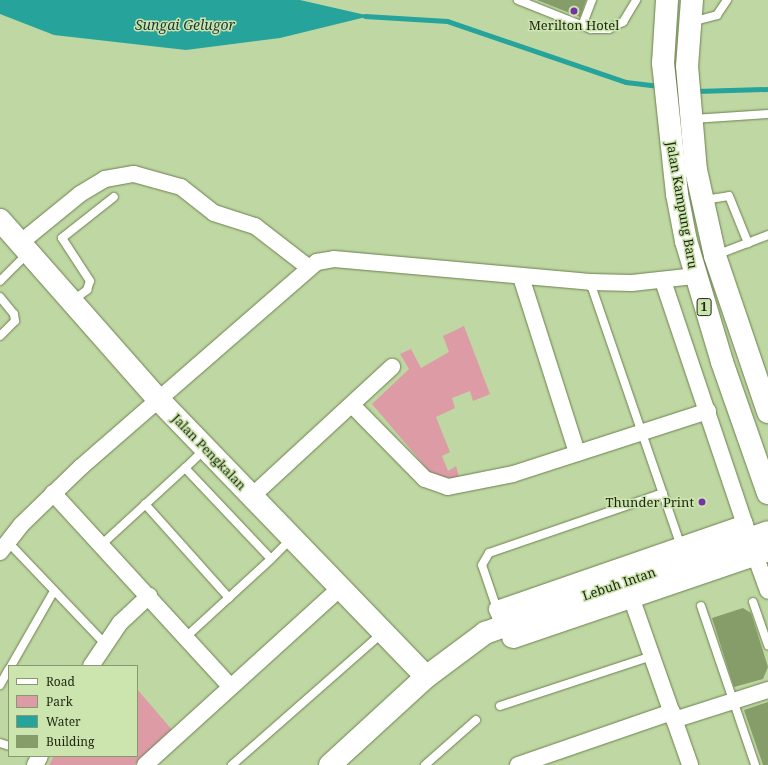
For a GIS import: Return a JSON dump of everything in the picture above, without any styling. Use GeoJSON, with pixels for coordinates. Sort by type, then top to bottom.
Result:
{"type":"FeatureCollection","features":[{"type":"Feature","properties":{"kind":"main road","name":"Jalan Kampung Baru"},"geometry":{"type":"LineString","coordinates":[[667,0],[663,63],[667,115],[677,194],[694,276],[768,494]]}},
{"type":"Feature","properties":{"kind":"main road","name":"Jalan Kampung Baru"},"geometry":{"type":"LineString","coordinates":[[692,0],[689,22],[687,66],[697,117],[702,201],[715,256],[766,401]]}},
{"type":"Feature","properties":{"kind":"main road","name":"Jalan Pengkalan"},"geometry":{"type":"LineString","coordinates":[[0,220],[158,399],[339,589],[426,677]]}},
{"type":"Feature","properties":{"kind":"main road","name":"Lebuh Intan"},"geometry":{"type":"LineString","coordinates":[[330,765],[426,677],[475,644],[501,617],[683,554],[757,540]]}},
{"type":"Feature","properties":{"kind":"main road","name":"Lebuh Intan"},"geometry":{"type":"LineString","coordinates":[[475,644],[508,639],[631,597],[757,540]]}},
{"type":"Feature","properties":{"kind":"street"},"geometry":{"type":"LineString","coordinates":[[24,248],[80,194],[105,179],[134,174],[181,187],[214,213],[255,226],[308,267]]}},
{"type":"Feature","properties":{"kind":"street"},"geometry":{"type":"LineString","coordinates":[[3,546],[54,493],[308,267],[334,259],[590,282],[662,281],[694,276]]}},
{"type":"Feature","properties":{"kind":"street"},"geometry":{"type":"LineString","coordinates":[[521,277],[577,453]]}},
{"type":"Feature","properties":{"kind":"street"},"geometry":{"type":"LineString","coordinates":[[662,281],[708,411],[757,540],[768,591]]}},
{"type":"Feature","properties":{"kind":"street"},"geometry":{"type":"LineString","coordinates":[[251,497],[392,367]]}},
{"type":"Feature","properties":{"kind":"street"},"geometry":{"type":"LineString","coordinates":[[352,405],[436,485],[463,486],[577,453],[708,411]]}},
{"type":"Feature","properties":{"kind":"street"},"geometry":{"type":"LineString","coordinates":[[54,493],[231,687]]}},
{"type":"Feature","properties":{"kind":"street"},"geometry":{"type":"LineString","coordinates":[[145,765],[339,589]]}},
{"type":"Feature","properties":{"kind":"street"},"geometry":{"type":"LineString","coordinates":[[92,665],[104,643],[149,596]]}},
{"type":"Feature","properties":{"kind":"street"},"geometry":{"type":"LineString","coordinates":[[631,597],[690,765]]}},
{"type":"Feature","properties":{"kind":"street"},"geometry":{"type":"LineString","coordinates":[[518,765],[673,716],[734,701],[768,690]]}},
{"type":"Feature","properties":{"kind":"lane"},"geometry":{"type":"LineString","coordinates":[[518,0],[582,26],[609,29],[623,22],[636,0]]}},
{"type":"Feature","properties":{"kind":"lane"},"geometry":{"type":"LineString","coordinates":[[582,26],[592,0]]}},
{"type":"Feature","properties":{"kind":"lane"},"geometry":{"type":"LineString","coordinates":[[689,22],[702,22],[717,15],[727,0]]}},
{"type":"Feature","properties":{"kind":"lane"},"geometry":{"type":"LineString","coordinates":[[697,117],[768,114]]}},
{"type":"Feature","properties":{"kind":"lane"},"geometry":{"type":"LineString","coordinates":[[702,201],[729,196],[748,243]]}},
{"type":"Feature","properties":{"kind":"lane"},"geometry":{"type":"LineString","coordinates":[[72,301],[87,290],[90,281],[62,238],[114,197]]}},
{"type":"Feature","properties":{"kind":"lane"},"geometry":{"type":"LineString","coordinates":[[715,256],[768,236]]}},
{"type":"Feature","properties":{"kind":"lane"},"geometry":{"type":"LineString","coordinates":[[0,281],[24,248]]}},
{"type":"Feature","properties":{"kind":"lane"},"geometry":{"type":"LineString","coordinates":[[590,282],[643,432],[683,554]]}},
{"type":"Feature","properties":{"kind":"lane"},"geometry":{"type":"LineString","coordinates":[[0,297],[14,314],[15,321],[0,336]]}},
{"type":"Feature","properties":{"kind":"lane"},"geometry":{"type":"LineString","coordinates":[[101,545],[205,449]]}},
{"type":"Feature","properties":{"kind":"lane"},"geometry":{"type":"LineString","coordinates":[[185,468],[271,560]]}},
{"type":"Feature","properties":{"kind":"lane"},"geometry":{"type":"LineString","coordinates":[[501,617],[482,565],[489,553],[663,493]]}},
{"type":"Feature","properties":{"kind":"lane"},"geometry":{"type":"LineString","coordinates":[[145,504],[229,598]]}},
{"type":"Feature","properties":{"kind":"lane"},"geometry":{"type":"LineString","coordinates":[[186,636],[271,560],[291,538]]}},
{"type":"Feature","properties":{"kind":"lane"},"geometry":{"type":"LineString","coordinates":[[3,546],[54,591],[104,643]]}},
{"type":"Feature","properties":{"kind":"lane"},"geometry":{"type":"LineString","coordinates":[[12,665],[54,591]]}},
{"type":"Feature","properties":{"kind":"lane"},"geometry":{"type":"LineString","coordinates":[[753,602],[768,645]]}},
{"type":"Feature","properties":{"kind":"lane"},"geometry":{"type":"LineString","coordinates":[[701,606],[755,765]]}},
{"type":"Feature","properties":{"kind":"lane"},"geometry":{"type":"LineString","coordinates":[[232,765],[382,633]]}},
{"type":"Feature","properties":{"kind":"lane"},"geometry":{"type":"LineString","coordinates":[[500,706],[652,656]]}},
{"type":"Feature","properties":{"kind":"lane"},"geometry":{"type":"LineString","coordinates":[[0,685],[8,671]]}},
{"type":"Feature","properties":{"kind":"lane"},"geometry":{"type":"LineString","coordinates":[[425,765],[476,720]]}},
{"type":"Feature","properties":{"kind":"green space"},"geometry":{"type":"Polygon","coordinates":[[[464,326],[490,394],[473,401],[470,391],[452,398],[455,408],[436,417],[450,452],[442,456],[448,471],[456,466],[460,481],[434,477],[372,404],[409,369],[400,354],[411,349],[421,368],[449,352],[443,336],[464,326]]]}},
{"type":"Feature","properties":{"kind":"green space"},"geometry":{"type":"Polygon","coordinates":[[[138,690],[172,730],[134,765],[49,765],[53,757],[138,757],[138,690]]]}},
{"type":"Feature","properties":{"kind":"water","name":"Sungai Gelugor"},"geometry":{"type":"Polygon","coordinates":[[[0,0],[300,0],[370,16],[280,38],[186,50],[54,35],[0,14],[0,0]]]}},
{"type":"Feature","properties":{"kind":"building","name":"Merilton Hotel"},"geometry":{"type":"Polygon","coordinates":[[[537,0],[586,0],[580,17],[537,0]]]}},
{"type":"Feature","properties":{"kind":"building"},"geometry":{"type":"Polygon","coordinates":[[[743,608],[751,613],[768,667],[763,679],[734,687],[712,618],[743,608]]]}},
{"type":"Feature","properties":{"kind":"building"},"geometry":{"type":"Polygon","coordinates":[[[768,702],[768,765],[763,765],[744,710],[768,702]]]}},
{"type":"Feature","properties":{"kind":"waterway","name":"Sungai Gelugor"},"geometry":{"type":"LineString","coordinates":[[365,16],[447,21],[626,82],[659,86]]}},
{"type":"Feature","properties":{"kind":"waterway","name":"Sungai Gelugor"},"geometry":{"type":"LineString","coordinates":[[696,91],[768,89]]}},
{"type":"Feature","properties":{"kind":"place","name":"Merilton Hotel"},"geometry":{"type":"Point","coordinates":[574,11]}},
{"type":"Feature","properties":{"kind":"place","name":"Thunder Print"},"geometry":{"type":"Point","coordinates":[702,502]}}]}
